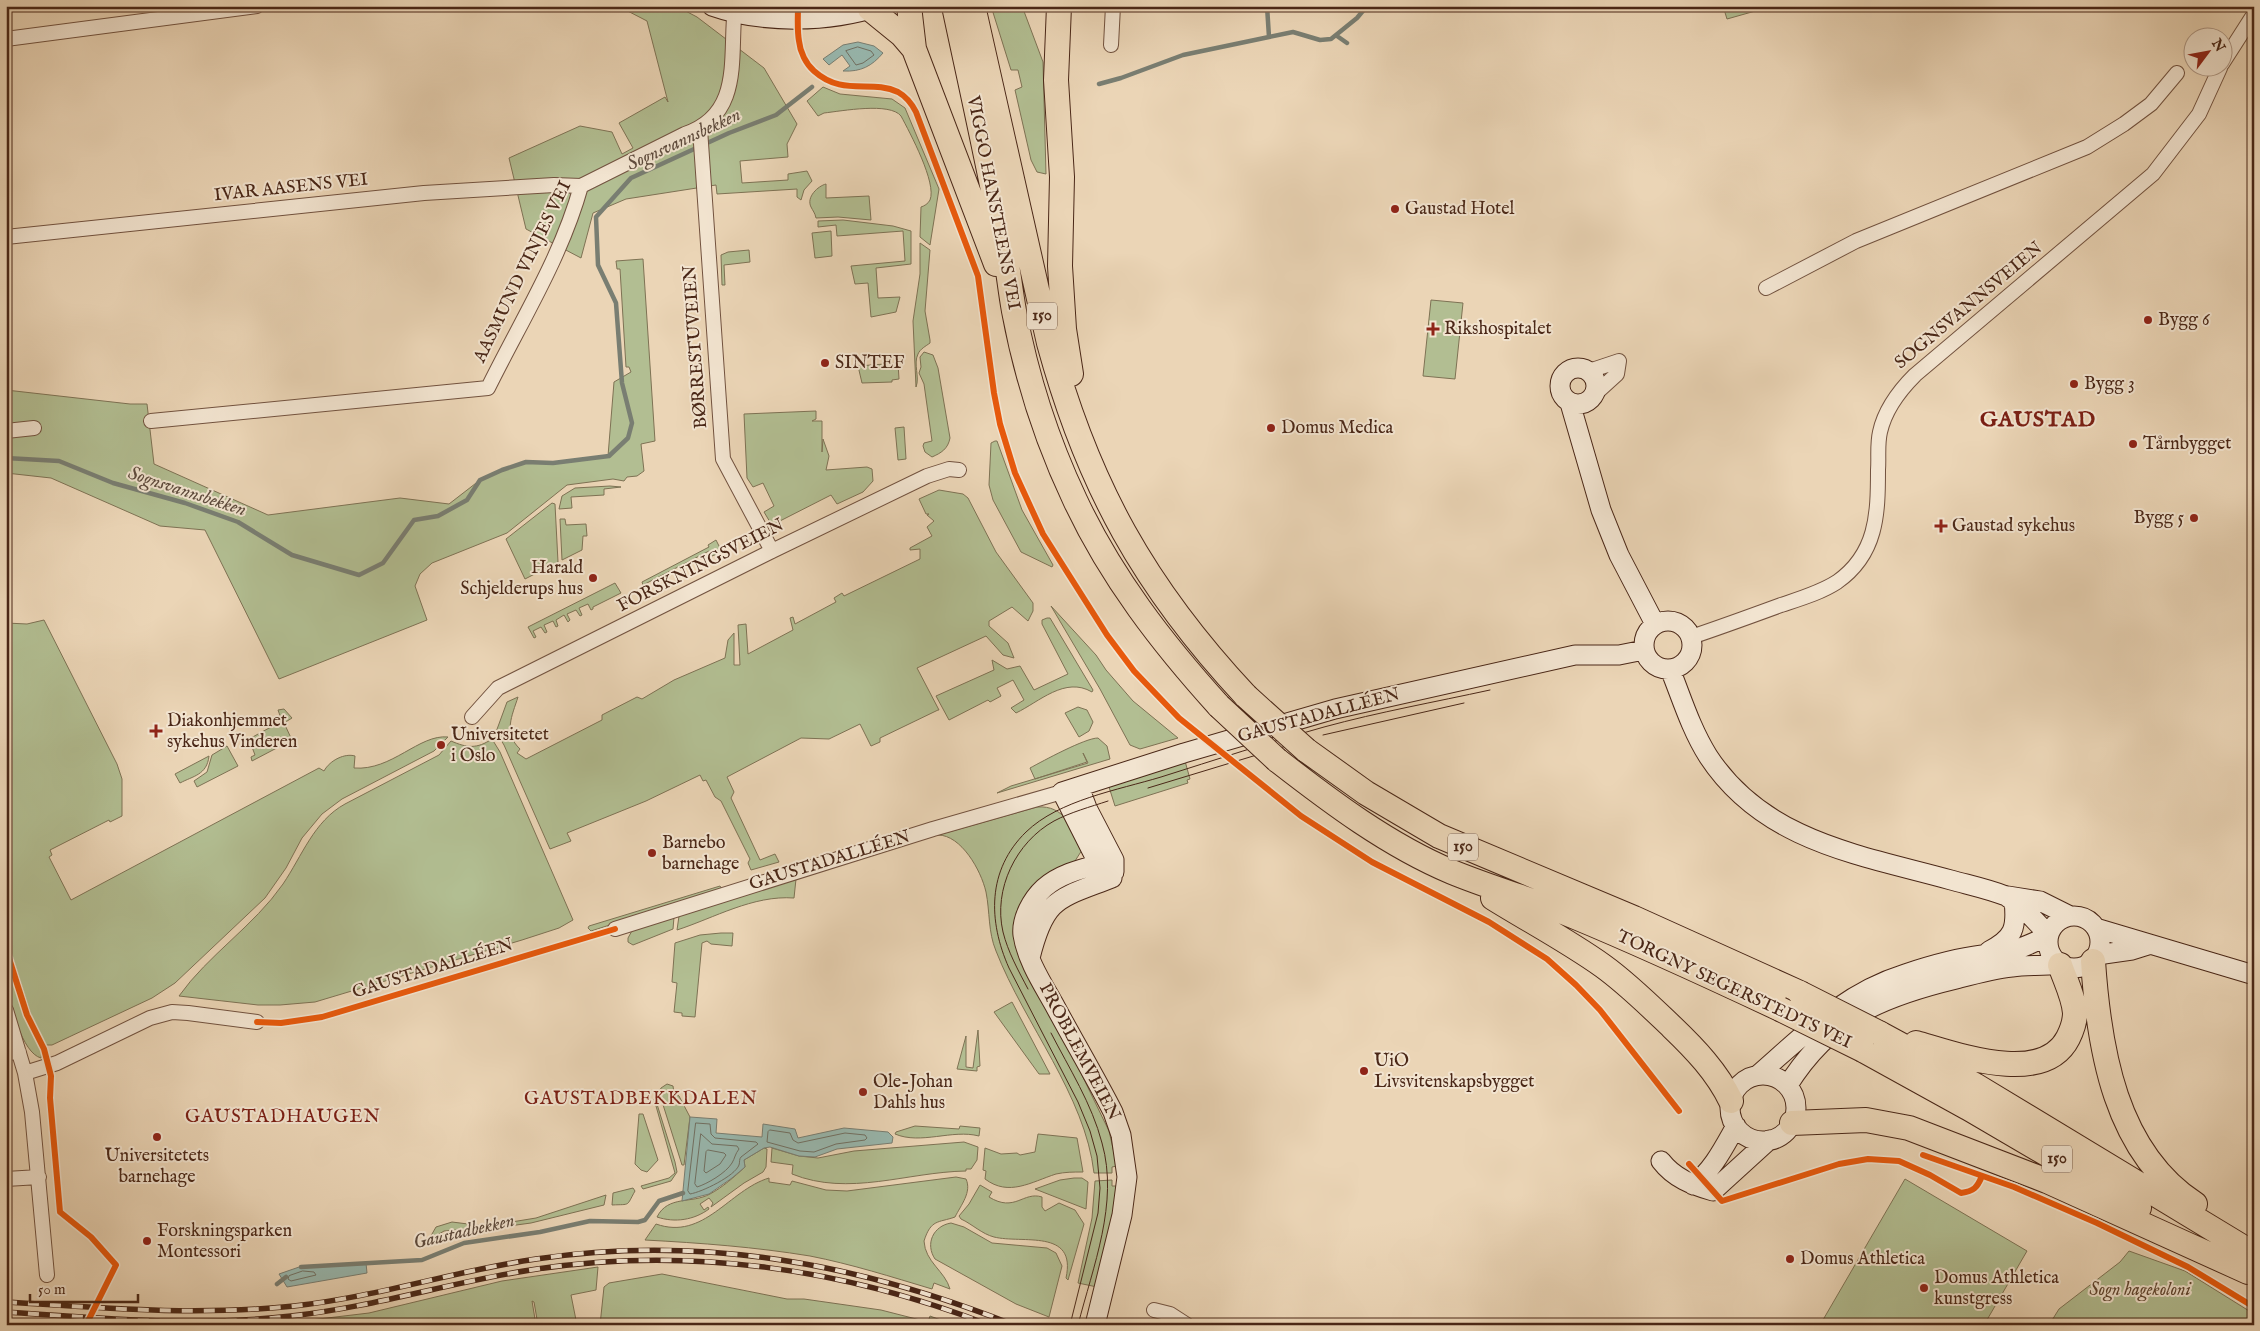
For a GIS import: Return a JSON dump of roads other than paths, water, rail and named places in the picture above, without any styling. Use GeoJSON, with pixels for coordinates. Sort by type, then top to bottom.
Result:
{"type":"FeatureCollection","features":[{"type":"Feature","properties":{"kind":"highway"},"geometry":{"type":"LineString","coordinates":[[909,6],[914,49],[1014,312]]}},
{"type":"Feature","properties":{"kind":"highway","name":"VIGGO HANSTEENS VEI"},"geometry":{"type":"LineString","coordinates":[[954,6],[1004,246],[1014,312],[1045,424],[1074,499],[1114,572],[1150,624],[1187,671],[1219,706]]}},
{"type":"Feature","properties":{"kind":"highway","name":"VIGGO HANSTEENS VEI"},"geometry":{"type":"LineString","coordinates":[[973,6],[1039,301],[1062,393],[1086,457],[1107,503],[1134,551],[1169,605],[1194,638],[1246,696]]}},
{"type":"Feature","properties":{"kind":"highway"},"geometry":{"type":"LineString","coordinates":[[1059,6],[1056,80],[1062,177],[1060,266],[1067,356],[1085,421],[1104,470],[1121,507],[1154,569],[1169,605]]}},
{"type":"Feature","properties":{"kind":"highway"},"geometry":{"type":"LineString","coordinates":[[875,8],[914,49]]}},
{"type":"Feature","properties":{"kind":"highway","name":"TORGNY SEGERSTEDTS VEI"},"geometry":{"type":"LineString","coordinates":[[1246,696],[1306,750],[1366,793],[1439,836],[1634,918],[1800,992],[1883,1034],[1992,1095],[2252,1268]]}},
{"type":"Feature","properties":{"kind":"highway","name":"TORGNY SEGERSTEDTS VEI"},"geometry":{"type":"LineString","coordinates":[[1219,706],[1277,760],[1339,808],[1369,827],[1452,872],[1572,916],[1780,1009],[1863,1050],[2252,1268]]}},
{"type":"Feature","properties":{"kind":"highway"},"geometry":{"type":"LineString","coordinates":[[1452,872],[1545,928],[1611,972],[1644,1000],[1696,1051],[1723,1086],[1730,1101]]}},
{"type":"Feature","properties":{"kind":"highway"},"geometry":{"type":"LineString","coordinates":[[2095,958],[2096,1005],[2107,1062],[2116,1097],[2131,1131],[2161,1174],[2179,1193],[2254,1244]]}},
{"type":"Feature","properties":{"kind":"highway"},"geometry":{"type":"LineString","coordinates":[[1883,1034],[1997,1063],[2022,1064],[2048,1059],[2062,1048],[2074,1024],[2073,1002],[2059,965]]}},
{"type":"Feature","properties":{"kind":"highway"},"geometry":{"type":"LineString","coordinates":[[1792,1123],[1866,1120],[1909,1128],[2047,1181],[2252,1268]]}},
{"type":"Feature","properties":{"kind":"street"},"geometry":{"type":"LineString","coordinates":[[6,39],[257,6]]}},
{"type":"Feature","properties":{"kind":"street"},"geometry":{"type":"LineString","coordinates":[[712,6],[796,18],[841,15],[875,8]]}},
{"type":"Feature","properties":{"kind":"street"},"geometry":{"type":"LineString","coordinates":[[1111,45],[1113,6]]}},
{"type":"Feature","properties":{"kind":"street","name":"AASMUND VINJES VEI"},"geometry":{"type":"LineString","coordinates":[[151,421],[488,388],[547,274],[572,220],[581,186],[684,134],[700,132],[720,111],[728,94],[734,10]]}},
{"type":"Feature","properties":{"kind":"street"},"geometry":{"type":"LineString","coordinates":[[2232,48],[2254,14]]}},
{"type":"Feature","properties":{"kind":"street"},"geometry":{"type":"LineString","coordinates":[[1766,288],[1856,241],[2087,148],[2151,104],[2177,74]]}},
{"type":"Feature","properties":{"kind":"street","name":"SOGNSVANNSVEIEN"},"geometry":{"type":"LineString","coordinates":[[1691,637],[1815,593],[1836,582],[1854,566],[1866,548],[1876,525],[1880,432],[1887,411],[1902,388],[2153,174],[2200,114],[2216,78]]}},
{"type":"Feature","properties":{"kind":"street","name":"BØRRESTUVEIEN"},"geometry":{"type":"LineString","coordinates":[[700,132],[723,459],[772,550]]}},
{"type":"Feature","properties":{"kind":"street","name":"IVAR AASENS VEI"},"geometry":{"type":"LineString","coordinates":[[6,237],[424,193],[554,185],[581,186]]}},
{"type":"Feature","properties":{"kind":"street"},"geometry":{"type":"LineString","coordinates":[[1618,362],[1617,374],[1592,397],[1580,404],[1570,403],[1560,390],[1562,375],[1574,367],[1589,371],[1618,362]]}},
{"type":"Feature","properties":{"kind":"street"},"geometry":{"type":"LineString","coordinates":[[1583,441],[1596,384],[1589,371]]}},
{"type":"Feature","properties":{"kind":"street"},"geometry":{"type":"LineString","coordinates":[[1570,403],[1575,425],[1583,441],[1591,479],[1615,546],[1655,624]]}},
{"type":"Feature","properties":{"kind":"street"},"geometry":{"type":"LineString","coordinates":[[6,431],[34,428]]}},
{"type":"Feature","properties":{"kind":"street","name":"FORSKNINGSVEIEN"},"geometry":{"type":"LineString","coordinates":[[472,717],[498,688],[772,550],[927,476],[949,469],[959,470]]}},
{"type":"Feature","properties":{"kind":"street"},"geometry":{"type":"LineString","coordinates":[[1663,621],[1677,622],[1683,625],[1691,637],[1693,644],[1688,658],[1684,664],[1670,669],[1656,666],[1651,662],[1644,650],[1644,638],[1655,624],[1663,621]]}},
{"type":"Feature","properties":{"kind":"street","name":"GAUSTADALLÉEN"},"geometry":{"type":"LineString","coordinates":[[615,929],[933,829],[1335,709],[1575,655],[1619,655],[1644,650]]}},
{"type":"Feature","properties":{"kind":"street"},"geometry":{"type":"LineString","coordinates":[[1670,669],[1690,722],[1709,756],[1734,789],[1768,816],[1795,832],[1833,848],[2010,899],[2040,901],[2070,916],[2085,918],[2096,928],[2254,976]]}},
{"type":"Feature","properties":{"kind":"street","name":"PROBLEMVEIEN"},"geometry":{"type":"LineString","coordinates":[[1071,789],[1109,868],[1055,880],[1036,898],[1027,914],[1023,935],[1030,958],[1113,1112],[1118,1124],[1124,1152],[1128,1176],[1122,1215],[1095,1325]]}},
{"type":"Feature","properties":{"kind":"street"},"geometry":{"type":"LineString","coordinates":[[2010,899],[2024,908],[2048,935],[2049,952],[2059,965]]}},
{"type":"Feature","properties":{"kind":"street"},"geometry":{"type":"LineString","coordinates":[[1983,954],[2008,939],[2013,931],[2016,917],[2010,899]]}},
{"type":"Feature","properties":{"kind":"street"},"geometry":{"type":"LineString","coordinates":[[1769,1140],[1753,1139],[1744,1135],[1736,1126],[1730,1110],[1730,1101],[1735,1090],[1741,1083],[1758,1075],[1817,1022],[1841,1004],[1867,990],[1905,974],[1983,954],[1997,954],[2016,950],[2048,935],[2057,922],[2070,916]]}},
{"type":"Feature","properties":{"kind":"street"},"geometry":{"type":"LineString","coordinates":[[2095,958],[2100,942],[2096,928]]}},
{"type":"Feature","properties":{"kind":"street"},"geometry":{"type":"LineString","coordinates":[[1788,1085],[1811,1051],[1830,1033],[1852,1017],[1874,1005],[1912,990],[2014,966],[2059,965],[2074,969],[2087,965],[2095,958],[2148,945]]}},
{"type":"Feature","properties":{"kind":"street"},"geometry":{"type":"LineString","coordinates":[[6,1010],[13,1053],[25,1073],[32,1112],[48,1275]]}},
{"type":"Feature","properties":{"kind":"street"},"geometry":{"type":"LineString","coordinates":[[25,1073],[57,1063],[150,1018],[172,1012],[188,1012],[257,1022]]}},
{"type":"Feature","properties":{"kind":"street"},"geometry":{"type":"LineString","coordinates":[[1661,1161],[1676,1176],[1693,1185],[1713,1191],[1769,1140],[1786,1132],[1792,1123],[1796,1104],[1794,1094],[1788,1085],[1778,1078],[1758,1075]]}},
{"type":"Feature","properties":{"kind":"street"},"geometry":{"type":"LineString","coordinates":[[1693,1185],[1702,1179],[1716,1160],[1736,1126]]}},
{"type":"Feature","properties":{"kind":"street"},"geometry":{"type":"LineString","coordinates":[[6,1179],[38,1177]]}},
{"type":"Feature","properties":{"kind":"street"},"geometry":{"type":"LineString","coordinates":[[1154,1310],[1170,1314],[1187,1325]]}},
{"type":"Feature","properties":{"kind":"water"},"geometry":{"type":"Polygon","coordinates":[[[858,42],[874,46],[883,53],[866,67],[849,71],[843,71],[850,66],[842,55],[829,65],[823,59],[843,45],[858,42]]]}},
{"type":"Feature","properties":{"kind":"water"},"geometry":{"type":"Polygon","coordinates":[[[690,1117],[717,1119],[716,1133],[762,1137],[763,1124],[795,1129],[798,1138],[844,1128],[888,1132],[893,1137],[892,1143],[837,1149],[815,1157],[799,1156],[770,1147],[764,1148],[744,1160],[745,1167],[709,1194],[682,1201],[690,1117]]]}},
{"type":"Feature","properties":{"kind":"water"},"geometry":{"type":"Polygon","coordinates":[[[366,1263],[367,1273],[287,1287],[279,1274],[302,1266],[320,1267],[366,1263]]]}},
{"type":"Feature","properties":{"kind":"waterway"},"geometry":{"type":"LineString","coordinates":[[1267,6],[1269,37]]}},
{"type":"Feature","properties":{"kind":"waterway","name":"Sognsvannsbekken"},"geometry":{"type":"LineString","coordinates":[[1099,84],[1121,78],[1183,55],[1293,32],[1320,40],[1331,39],[1357,18],[1367,6]]}},
{"type":"Feature","properties":{"kind":"waterway"},"geometry":{"type":"LineString","coordinates":[[1337,36],[1347,43]]}},
{"type":"Feature","properties":{"kind":"waterway","name":"Sognsvannsbekken"},"geometry":{"type":"LineString","coordinates":[[6,458],[59,461],[113,483],[185,503],[238,522],[292,555],[359,575],[383,563],[414,520],[438,516],[467,500],[480,480],[526,462],[553,463],[609,456],[628,438],[632,423],[622,383],[616,303],[598,265],[596,217],[631,178],[729,133],[776,115],[812,87]]}},
{"type":"Feature","properties":{"kind":"waterway","name":"Gaustadbekken"},"geometry":{"type":"LineString","coordinates":[[301,1267],[422,1260],[464,1243],[540,1232],[590,1221],[638,1222],[645,1220],[659,1201],[683,1193]]}},
{"type":"Feature","properties":{"kind":"waterway","name":"Gaustadbekken"},"geometry":{"type":"LineString","coordinates":[[277,1284],[286,1277]]}},
{"type":"Feature","properties":{"kind":"tram line"},"geometry":{"type":"LineString","coordinates":[[1070,1325],[1098,1213],[1100,1188],[1097,1156],[1090,1131],[1078,1102],[1009,968],[997,932],[995,897],[998,879],[1013,847],[1026,832],[1040,821],[1055,812],[1090,797],[1324,727],[1490,690]]}},
{"type":"Feature","properties":{"kind":"tram line"},"geometry":{"type":"LineString","coordinates":[[1323,735],[1464,703]]}},
{"type":"Feature","properties":{"kind":"tram line"},"geometry":{"type":"LineString","coordinates":[[1148,788],[1306,740]]}},
{"type":"Feature","properties":{"kind":"tram line"},"geometry":{"type":"LineString","coordinates":[[1028,989],[1010,954],[1003,932],[1001,899],[1010,868],[1029,841],[1040,830],[1067,815],[1108,801]]}},
{"type":"Feature","properties":{"kind":"tram line"},"geometry":{"type":"LineString","coordinates":[[1051,1033],[1080,1086],[1092,1114],[1102,1143],[1106,1166],[1108,1188],[1102,1234],[1078,1325]]}},
{"type":"Feature","properties":{"kind":"railway"},"geometry":{"type":"LineString","coordinates":[[6,1302],[150,1310],[258,1309],[355,1297],[476,1270],[536,1259],[598,1252],[659,1250],[720,1253],[780,1260],[839,1271],[898,1285],[1014,1325]]}},
{"type":"Feature","properties":{"kind":"railway"},"geometry":{"type":"LineString","coordinates":[[6,1312],[113,1319],[185,1321],[256,1319],[353,1307],[475,1280],[537,1269],[594,1263],[652,1260],[766,1267],[823,1277],[879,1289],[989,1325]]}},
{"type":"Feature","properties":{"kind":"place","name":"Gaustad Hotel"},"geometry":{"type":"Point","coordinates":[1395,209]}},
{"type":"Feature","properties":{"kind":"place","name":"Bygg 6"},"geometry":{"type":"Point","coordinates":[2148,320]}},
{"type":"Feature","properties":{"kind":"place","name":"Rikshospitalet"},"geometry":{"type":"Point","coordinates":[1433,329]}},
{"type":"Feature","properties":{"kind":"place","name":"SINTEF"},"geometry":{"type":"Point","coordinates":[825,363]}},
{"type":"Feature","properties":{"kind":"place","name":"Bygg 3"},"geometry":{"type":"Point","coordinates":[2074,384]}},
{"type":"Feature","properties":{"kind":"place","name":"Domus Medica"},"geometry":{"type":"Point","coordinates":[1271,428]}},
{"type":"Feature","properties":{"kind":"place","name":"Tårnbygget"},"geometry":{"type":"Point","coordinates":[2133,444]}},
{"type":"Feature","properties":{"kind":"place","name":"Bygg 5"},"geometry":{"type":"Point","coordinates":[2194,518]}},
{"type":"Feature","properties":{"kind":"place","name":"Gaustad sykehus"},"geometry":{"type":"Point","coordinates":[1941,526]}},
{"type":"Feature","properties":{"kind":"place","name":"Harald Schjelderups hus"},"geometry":{"type":"Point","coordinates":[593,578]}},
{"type":"Feature","properties":{"kind":"place","name":"Diakonhjemmet sykehus Vinderen"},"geometry":{"type":"Point","coordinates":[156,731]}},
{"type":"Feature","properties":{"kind":"place","name":"Universitetet i Oslo"},"geometry":{"type":"Point","coordinates":[441,745]}},
{"type":"Feature","properties":{"kind":"place","name":"Barnebo barnehage"},"geometry":{"type":"Point","coordinates":[652,853]}},
{"type":"Feature","properties":{"kind":"place","name":"UiO Livsvitenskapsbygget"},"geometry":{"type":"Point","coordinates":[1364,1071]}},
{"type":"Feature","properties":{"kind":"place","name":"Ole-Johan Dahls hus"},"geometry":{"type":"Point","coordinates":[863,1092]}},
{"type":"Feature","properties":{"kind":"place","name":"Universitetets barnehage"},"geometry":{"type":"Point","coordinates":[157,1137]}},
{"type":"Feature","properties":{"kind":"place","name":"Forskningsparken Montessori"},"geometry":{"type":"Point","coordinates":[147,1241]}},
{"type":"Feature","properties":{"kind":"place","name":"Domus Athletica"},"geometry":{"type":"Point","coordinates":[1790,1259]}},
{"type":"Feature","properties":{"kind":"place","name":"Domus Athletica kunstgress"},"geometry":{"type":"Point","coordinates":[1924,1288]}},
{"type":"Feature","properties":{"kind":"district","name":"GAUSTAD"},"geometry":{"type":"Point","coordinates":[2038,420]}},
{"type":"Feature","properties":{"kind":"district","name":"GAUSTADBEKKDALEN"},"geometry":{"type":"Point","coordinates":[641,1099]}},
{"type":"Feature","properties":{"kind":"district","name":"GAUSTADHAUGEN"},"geometry":{"type":"Point","coordinates":[283,1117]}},
{"type":"Feature","properties":{"kind":"park label","name":"Sogn hagekoloni"},"geometry":{"type":"Point","coordinates":[2140,1290]}}]}
